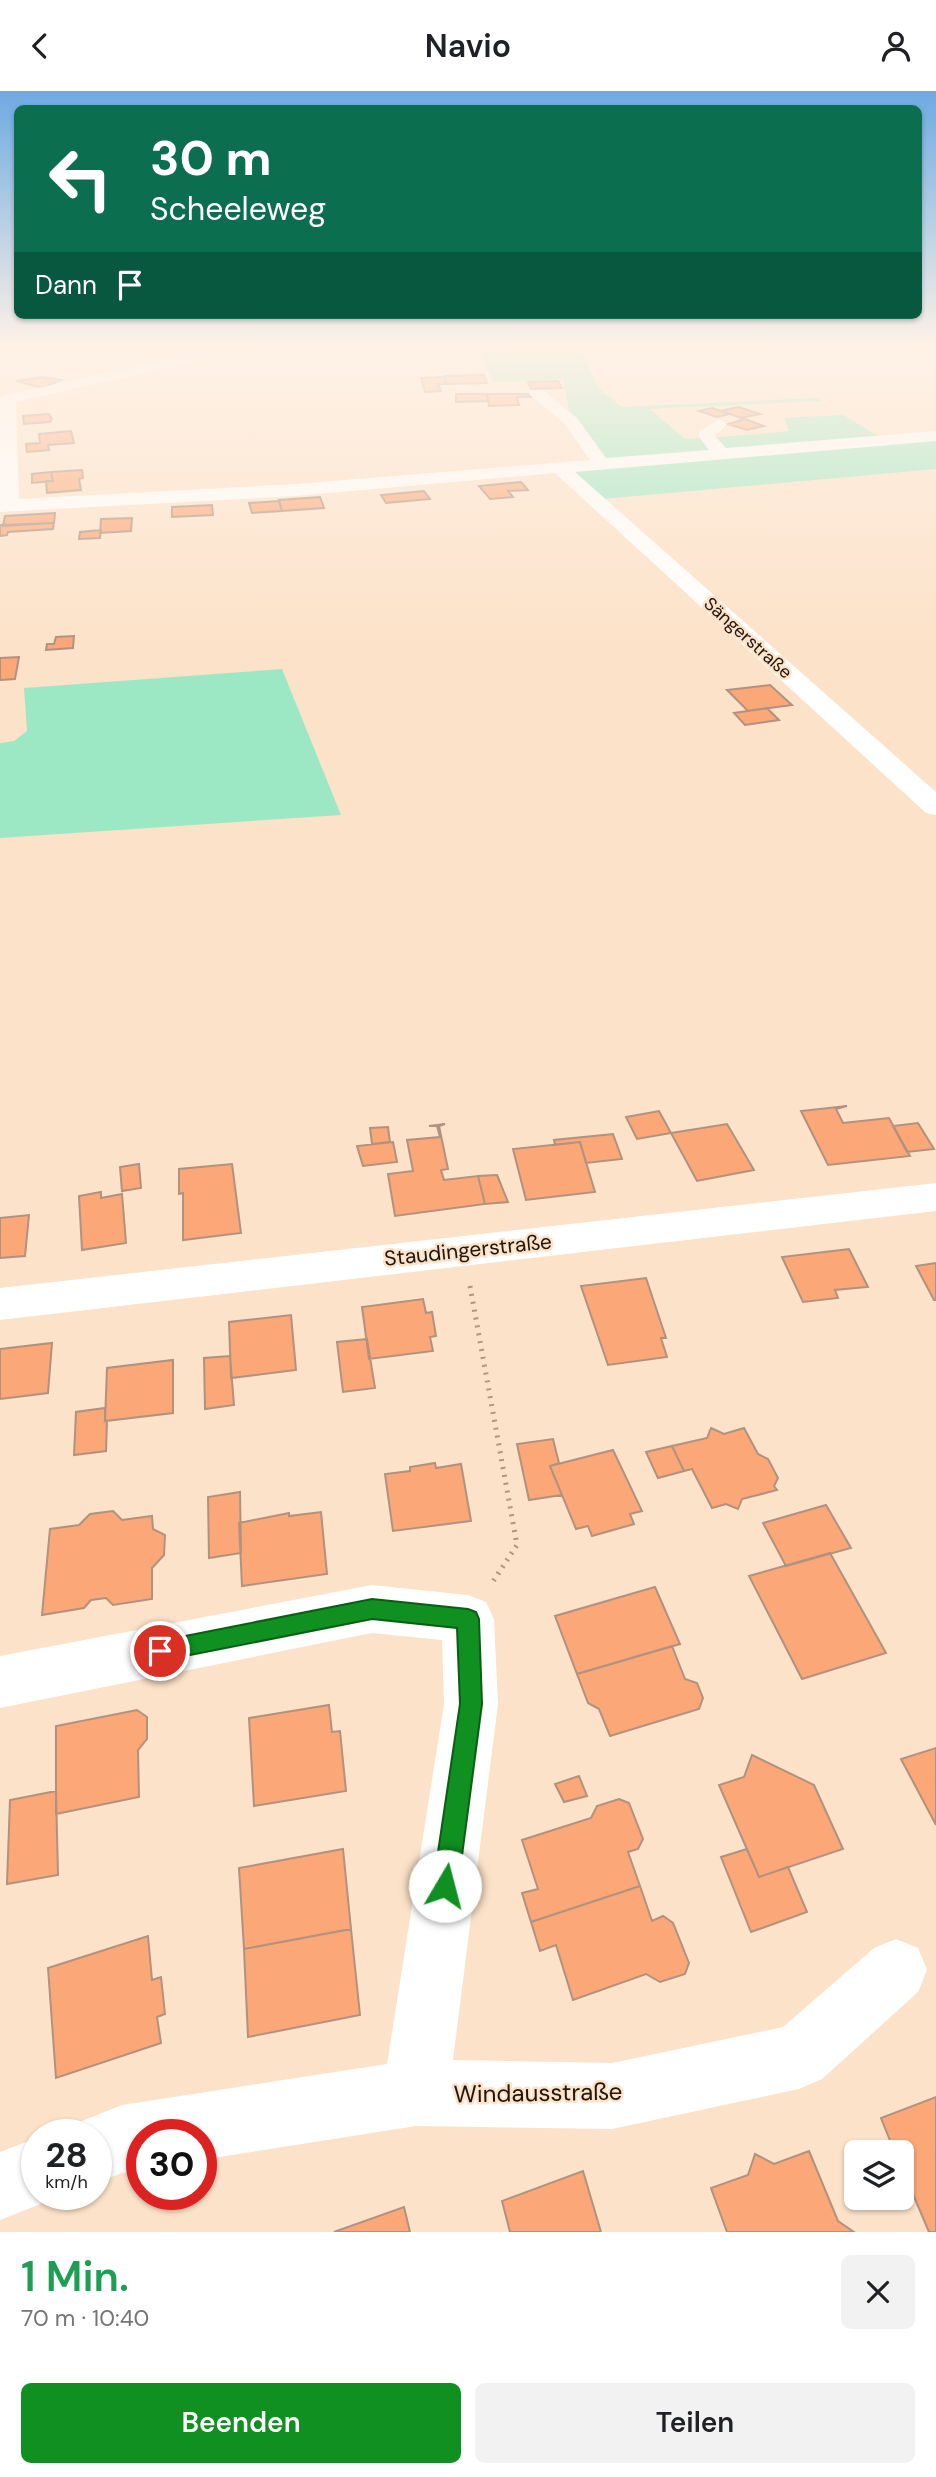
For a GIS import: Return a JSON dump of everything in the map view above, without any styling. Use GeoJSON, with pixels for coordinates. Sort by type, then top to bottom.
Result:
{"type":"FeatureCollection","features":[{"type":"Feature","properties":{"kind":"street"},"geometry":{"type":"LineString","coordinates":[[7,444],[5,505],[296,490],[851,444]]}},
{"type":"Feature","properties":{"kind":"street"},"geometry":{"type":"LineString","coordinates":[[587,444],[602,465]]}},
{"type":"Feature","properties":{"kind":"street"},"geometry":{"type":"LineString","coordinates":[[712,444],[722,456]]}},
{"type":"Feature","properties":{"kind":"street","name":"Sängerstraße"},"geometry":{"type":"LineString","coordinates":[[561,469],[936,807]]}},
{"type":"Feature","properties":{"kind":"street","name":"Staudingerstraße"},"geometry":{"type":"LineString","coordinates":[[0,1304],[936,1198]]}},
{"type":"Feature","properties":{"kind":"street"},"geometry":{"type":"LineString","coordinates":[[0,1682],[372,1609],[468,1619],[471,1704],[416,2093]]}},
{"type":"Feature","properties":{"kind":"street","name":"Windausstraße"},"geometry":{"type":"LineString","coordinates":[[217,2124],[416,2093],[612,2096],[799,2056],[896,1970]]}},
{"type":"Feature","properties":{"kind":"street"},"geometry":{"type":"LineString","coordinates":[[0,2186],[21,2178]]}},
{"type":"Feature","properties":{"kind":"path"},"geometry":{"type":"LineString","coordinates":[[464,1251],[517,1545],[468,1619]]}},
{"type":"Feature","properties":{"kind":"green space"},"geometry":{"type":"Polygon","coordinates":[[[594,444],[706,444],[713,451],[608,461],[594,444]]]}},
{"type":"Feature","properties":{"kind":"green space"},"geometry":{"type":"Polygon","coordinates":[[[719,444],[825,444],[730,452],[719,444]]]}},
{"type":"Feature","properties":{"kind":"green space"},"geometry":{"type":"Polygon","coordinates":[[[871,444],[936,444],[936,469],[602,499],[573,471],[871,444]]]}},
{"type":"Feature","properties":{"kind":"green space"},"geometry":{"type":"Polygon","coordinates":[[[282,669],[341,815],[0,838],[0,743],[14,741],[27,731],[24,688],[282,669]]]}},
{"type":"Feature","properties":{"kind":"building"},"geometry":{"type":"Polygon","coordinates":[[[26,444],[62,444],[48,445],[49,450],[27,452],[26,444]]]}},
{"type":"Feature","properties":{"kind":"building"},"geometry":{"type":"Polygon","coordinates":[[[82,470],[83,478],[79,479],[81,490],[47,493],[46,481],[53,481],[51,472],[82,470]]]}},
{"type":"Feature","properties":{"kind":"building"},"geometry":{"type":"Polygon","coordinates":[[[51,472],[53,481],[32,483],[32,474],[51,472]]]}},
{"type":"Feature","properties":{"kind":"building"},"geometry":{"type":"Polygon","coordinates":[[[521,482],[528,490],[508,491],[513,497],[490,499],[479,486],[521,482]]]}},
{"type":"Feature","properties":{"kind":"building"},"geometry":{"type":"Polygon","coordinates":[[[424,491],[430,499],[386,503],[381,495],[424,491]]]}},
{"type":"Feature","properties":{"kind":"building"},"geometry":{"type":"Polygon","coordinates":[[[320,497],[324,508],[282,511],[279,500],[320,497]]]}},
{"type":"Feature","properties":{"kind":"building"},"geometry":{"type":"Polygon","coordinates":[[[279,501],[282,511],[252,513],[249,503],[279,501]]]}},
{"type":"Feature","properties":{"kind":"building"},"geometry":{"type":"Polygon","coordinates":[[[212,505],[213,515],[172,517],[172,507],[212,505]]]}},
{"type":"Feature","properties":{"kind":"building"},"geometry":{"type":"Polygon","coordinates":[[[55,513],[54,523],[3,526],[5,516],[55,513]]]}},
{"type":"Feature","properties":{"kind":"building"},"geometry":{"type":"Polygon","coordinates":[[[132,518],[131,531],[100,533],[101,519],[132,518]]]}},
{"type":"Feature","properties":{"kind":"building"},"geometry":{"type":"Polygon","coordinates":[[[54,523],[53,529],[8,532],[7,535],[0,536],[0,525],[54,523]]]}},
{"type":"Feature","properties":{"kind":"building"},"geometry":{"type":"Polygon","coordinates":[[[101,530],[100,538],[79,539],[80,532],[101,530]]]}},
{"type":"Feature","properties":{"kind":"building"},"geometry":{"type":"Polygon","coordinates":[[[74,636],[73,648],[46,650],[47,644],[54,644],[56,637],[74,636]]]}},
{"type":"Feature","properties":{"kind":"building"},"geometry":{"type":"Polygon","coordinates":[[[19,657],[15,679],[0,680],[0,658],[19,657]]]}},
{"type":"Feature","properties":{"kind":"building"},"geometry":{"type":"Polygon","coordinates":[[[770,685],[792,705],[748,711],[727,690],[770,685]]]}},
{"type":"Feature","properties":{"kind":"building"},"geometry":{"type":"Polygon","coordinates":[[[767,708],[779,720],[745,725],[734,713],[767,708]]]}},
{"type":"Feature","properties":{"kind":"building"},"geometry":{"type":"Polygon","coordinates":[[[847,1106],[836,1109],[843,1123],[889,1118],[910,1156],[828,1165],[801,1111],[847,1106]]]}},
{"type":"Feature","properties":{"kind":"building"},"geometry":{"type":"Polygon","coordinates":[[[659,1111],[671,1133],[637,1139],[626,1117],[659,1111]]]}},
{"type":"Feature","properties":{"kind":"building"},"geometry":{"type":"Polygon","coordinates":[[[918,1123],[934,1149],[907,1152],[893,1126],[918,1123]]]}},
{"type":"Feature","properties":{"kind":"building"},"geometry":{"type":"Polygon","coordinates":[[[445,1124],[439,1126],[448,1169],[441,1170],[444,1180],[478,1176],[485,1204],[395,1216],[388,1174],[413,1171],[407,1140],[440,1137],[437,1126],[429,1126],[445,1124]]]}},
{"type":"Feature","properties":{"kind":"building"},"geometry":{"type":"Polygon","coordinates":[[[727,1124],[754,1170],[697,1181],[671,1133],[727,1124]]]}},
{"type":"Feature","properties":{"kind":"building"},"geometry":{"type":"Polygon","coordinates":[[[388,1127],[390,1142],[372,1144],[370,1128],[388,1127]]]}},
{"type":"Feature","properties":{"kind":"building"},"geometry":{"type":"Polygon","coordinates":[[[613,1134],[622,1159],[586,1163],[580,1142],[555,1145],[554,1140],[613,1134]]]}},
{"type":"Feature","properties":{"kind":"building"},"geometry":{"type":"Polygon","coordinates":[[[393,1142],[397,1162],[363,1166],[357,1146],[393,1142]]]}},
{"type":"Feature","properties":{"kind":"building"},"geometry":{"type":"Polygon","coordinates":[[[580,1142],[595,1192],[526,1200],[513,1149],[580,1142]]]}},
{"type":"Feature","properties":{"kind":"building"},"geometry":{"type":"Polygon","coordinates":[[[139,1164],[141,1188],[122,1191],[120,1167],[139,1164]]]}},
{"type":"Feature","properties":{"kind":"building"},"geometry":{"type":"Polygon","coordinates":[[[232,1164],[241,1233],[183,1240],[183,1193],[179,1194],[179,1169],[232,1164]]]}},
{"type":"Feature","properties":{"kind":"building"},"geometry":{"type":"Polygon","coordinates":[[[497,1175],[508,1202],[485,1204],[478,1176],[497,1175]]]}},
{"type":"Feature","properties":{"kind":"building"},"geometry":{"type":"Polygon","coordinates":[[[101,1192],[101,1198],[122,1194],[126,1243],[82,1250],[79,1196],[101,1192]]]}},
{"type":"Feature","properties":{"kind":"building"},"geometry":{"type":"Polygon","coordinates":[[[29,1215],[25,1256],[0,1258],[0,1218],[29,1215]]]}},
{"type":"Feature","properties":{"kind":"building"},"geometry":{"type":"Polygon","coordinates":[[[849,1249],[868,1287],[835,1290],[838,1298],[803,1302],[782,1257],[849,1249]]]}},
{"type":"Feature","properties":{"kind":"building"},"geometry":{"type":"Polygon","coordinates":[[[936,1263],[936,1300],[934,1300],[916,1266],[936,1263]]]}},
{"type":"Feature","properties":{"kind":"building"},"geometry":{"type":"Polygon","coordinates":[[[646,1278],[666,1338],[661,1338],[667,1357],[608,1365],[581,1286],[646,1278]]]}},
{"type":"Feature","properties":{"kind":"building"},"geometry":{"type":"Polygon","coordinates":[[[423,1299],[426,1313],[432,1312],[436,1336],[430,1337],[433,1351],[369,1359],[362,1307],[423,1299]]]}},
{"type":"Feature","properties":{"kind":"building"},"geometry":{"type":"Polygon","coordinates":[[[291,1315],[296,1370],[231,1378],[229,1322],[291,1315]]]}},
{"type":"Feature","properties":{"kind":"building"},"geometry":{"type":"Polygon","coordinates":[[[367,1339],[375,1388],[343,1392],[337,1342],[367,1339]]]}},
{"type":"Feature","properties":{"kind":"building"},"geometry":{"type":"Polygon","coordinates":[[[52,1343],[48,1393],[0,1399],[0,1349],[52,1343]]]}},
{"type":"Feature","properties":{"kind":"building"},"geometry":{"type":"Polygon","coordinates":[[[230,1356],[234,1405],[205,1409],[204,1358],[230,1356]]]}},
{"type":"Feature","properties":{"kind":"building"},"geometry":{"type":"Polygon","coordinates":[[[173,1360],[173,1413],[105,1421],[107,1368],[173,1360]]]}},
{"type":"Feature","properties":{"kind":"building"},"geometry":{"type":"Polygon","coordinates":[[[105,1408],[106,1451],[74,1455],[76,1412],[105,1408]]]}},
{"type":"Feature","properties":{"kind":"building"},"geometry":{"type":"Polygon","coordinates":[[[711,1428],[724,1434],[744,1428],[758,1454],[768,1459],[778,1478],[774,1486],[777,1490],[742,1499],[738,1509],[726,1504],[712,1508],[692,1469],[684,1471],[672,1446],[707,1438],[711,1428]]]}},
{"type":"Feature","properties":{"kind":"building"},"geometry":{"type":"Polygon","coordinates":[[[553,1439],[559,1463],[550,1466],[562,1495],[529,1500],[517,1444],[553,1439]]]}},
{"type":"Feature","properties":{"kind":"building"},"geometry":{"type":"Polygon","coordinates":[[[672,1446],[684,1471],[658,1478],[646,1452],[672,1446]]]}},
{"type":"Feature","properties":{"kind":"building"},"geometry":{"type":"Polygon","coordinates":[[[613,1450],[642,1511],[630,1514],[634,1524],[592,1536],[588,1526],[576,1529],[550,1466],[613,1450]]]}},
{"type":"Feature","properties":{"kind":"building"},"geometry":{"type":"Polygon","coordinates":[[[435,1463],[436,1468],[461,1464],[471,1521],[393,1531],[385,1474],[410,1471],[410,1467],[435,1463]]]}},
{"type":"Feature","properties":{"kind":"building"},"geometry":{"type":"Polygon","coordinates":[[[240,1492],[241,1553],[209,1558],[208,1497],[240,1492]]]}},
{"type":"Feature","properties":{"kind":"building"},"geometry":{"type":"Polygon","coordinates":[[[826,1505],[851,1548],[786,1566],[763,1523],[826,1505]]]}},
{"type":"Feature","properties":{"kind":"building"},"geometry":{"type":"Polygon","coordinates":[[[113,1511],[122,1520],[152,1516],[153,1529],[165,1535],[164,1555],[152,1568],[152,1599],[113,1605],[106,1598],[91,1600],[84,1608],[42,1615],[50,1529],[79,1525],[90,1514],[113,1511]]]}},
{"type":"Feature","properties":{"kind":"building"},"geometry":{"type":"Polygon","coordinates":[[[321,1512],[327,1574],[242,1586],[239,1523],[289,1513],[289,1516],[321,1512]]]}},
{"type":"Feature","properties":{"kind":"building"},"geometry":{"type":"Polygon","coordinates":[[[830,1553],[886,1653],[802,1679],[749,1576],[830,1553]]]}},
{"type":"Feature","properties":{"kind":"building"},"geometry":{"type":"Polygon","coordinates":[[[655,1587],[680,1644],[577,1674],[555,1616],[655,1587]]]}},
{"type":"Feature","properties":{"kind":"building"},"geometry":{"type":"Polygon","coordinates":[[[672,1646],[685,1679],[697,1683],[703,1698],[699,1709],[610,1736],[599,1709],[588,1703],[577,1674],[672,1646]]]}},
{"type":"Feature","properties":{"kind":"building"},"geometry":{"type":"Polygon","coordinates":[[[329,1705],[332,1732],[340,1731],[346,1791],[254,1806],[249,1718],[329,1705]]]}},
{"type":"Feature","properties":{"kind":"building"},"geometry":{"type":"Polygon","coordinates":[[[137,1710],[147,1717],[147,1739],[138,1750],[139,1797],[56,1814],[56,1726],[137,1710]]]}},
{"type":"Feature","properties":{"kind":"building"},"geometry":{"type":"Polygon","coordinates":[[[936,1748],[936,1825],[901,1759],[936,1748]]]}},
{"type":"Feature","properties":{"kind":"building"},"geometry":{"type":"Polygon","coordinates":[[[752,1755],[814,1785],[843,1849],[759,1877],[719,1785],[744,1777],[752,1755]]]}},
{"type":"Feature","properties":{"kind":"building"},"geometry":{"type":"Polygon","coordinates":[[[579,1776],[587,1796],[564,1802],[555,1784],[579,1776]]]}},
{"type":"Feature","properties":{"kind":"building"},"geometry":{"type":"Polygon","coordinates":[[[56,1791],[58,1875],[7,1884],[10,1800],[56,1791]]]}},
{"type":"Feature","properties":{"kind":"building"},"geometry":{"type":"Polygon","coordinates":[[[619,1799],[629,1803],[643,1839],[638,1849],[628,1852],[640,1886],[531,1922],[522,1893],[538,1889],[522,1840],[591,1818],[597,1806],[619,1799]]]}},
{"type":"Feature","properties":{"kind":"building"},"geometry":{"type":"Polygon","coordinates":[[[343,1849],[351,1929],[244,1949],[239,1868],[343,1849]]]}},
{"type":"Feature","properties":{"kind":"building"},"geometry":{"type":"Polygon","coordinates":[[[747,1849],[759,1877],[788,1867],[807,1912],[751,1932],[721,1857],[747,1849]]]}},
{"type":"Feature","properties":{"kind":"building"},"geometry":{"type":"Polygon","coordinates":[[[640,1886],[652,1921],[663,1916],[673,1923],[689,1963],[685,1974],[660,1982],[646,1974],[573,2000],[556,1945],[540,1951],[531,1922],[640,1886]]]}},
{"type":"Feature","properties":{"kind":"building"},"geometry":{"type":"Polygon","coordinates":[[[351,1929],[360,2015],[248,2037],[244,1949],[351,1929]]]}},
{"type":"Feature","properties":{"kind":"building"},"geometry":{"type":"Polygon","coordinates":[[[148,1936],[152,1980],[161,1977],[165,2014],[157,2017],[161,2043],[56,2078],[48,1968],[148,1936]]]}},
{"type":"Feature","properties":{"kind":"building"},"geometry":{"type":"Polygon","coordinates":[[[936,2097],[936,2232],[929,2232],[914,2197],[914,2140],[890,2140],[881,2118],[936,2097]]]}},
{"type":"Feature","properties":{"kind":"building"},"geometry":{"type":"Polygon","coordinates":[[[809,2151],[838,2221],[854,2232],[727,2232],[711,2188],[748,2175],[755,2154],[774,2164],[809,2151]]]}},
{"type":"Feature","properties":{"kind":"building"},"geometry":{"type":"Polygon","coordinates":[[[583,2171],[601,2232],[510,2232],[502,2201],[583,2171]]]}},
{"type":"Feature","properties":{"kind":"building"},"geometry":{"type":"Polygon","coordinates":[[[404,2207],[410,2232],[334,2232],[404,2207]]]}},
{"type":"Feature","properties":{"kind":"route"},"geometry":{"type":"LineString","coordinates":[[160,1651],[372,1609],[468,1619],[471,1704],[445,1886]]}}]}
